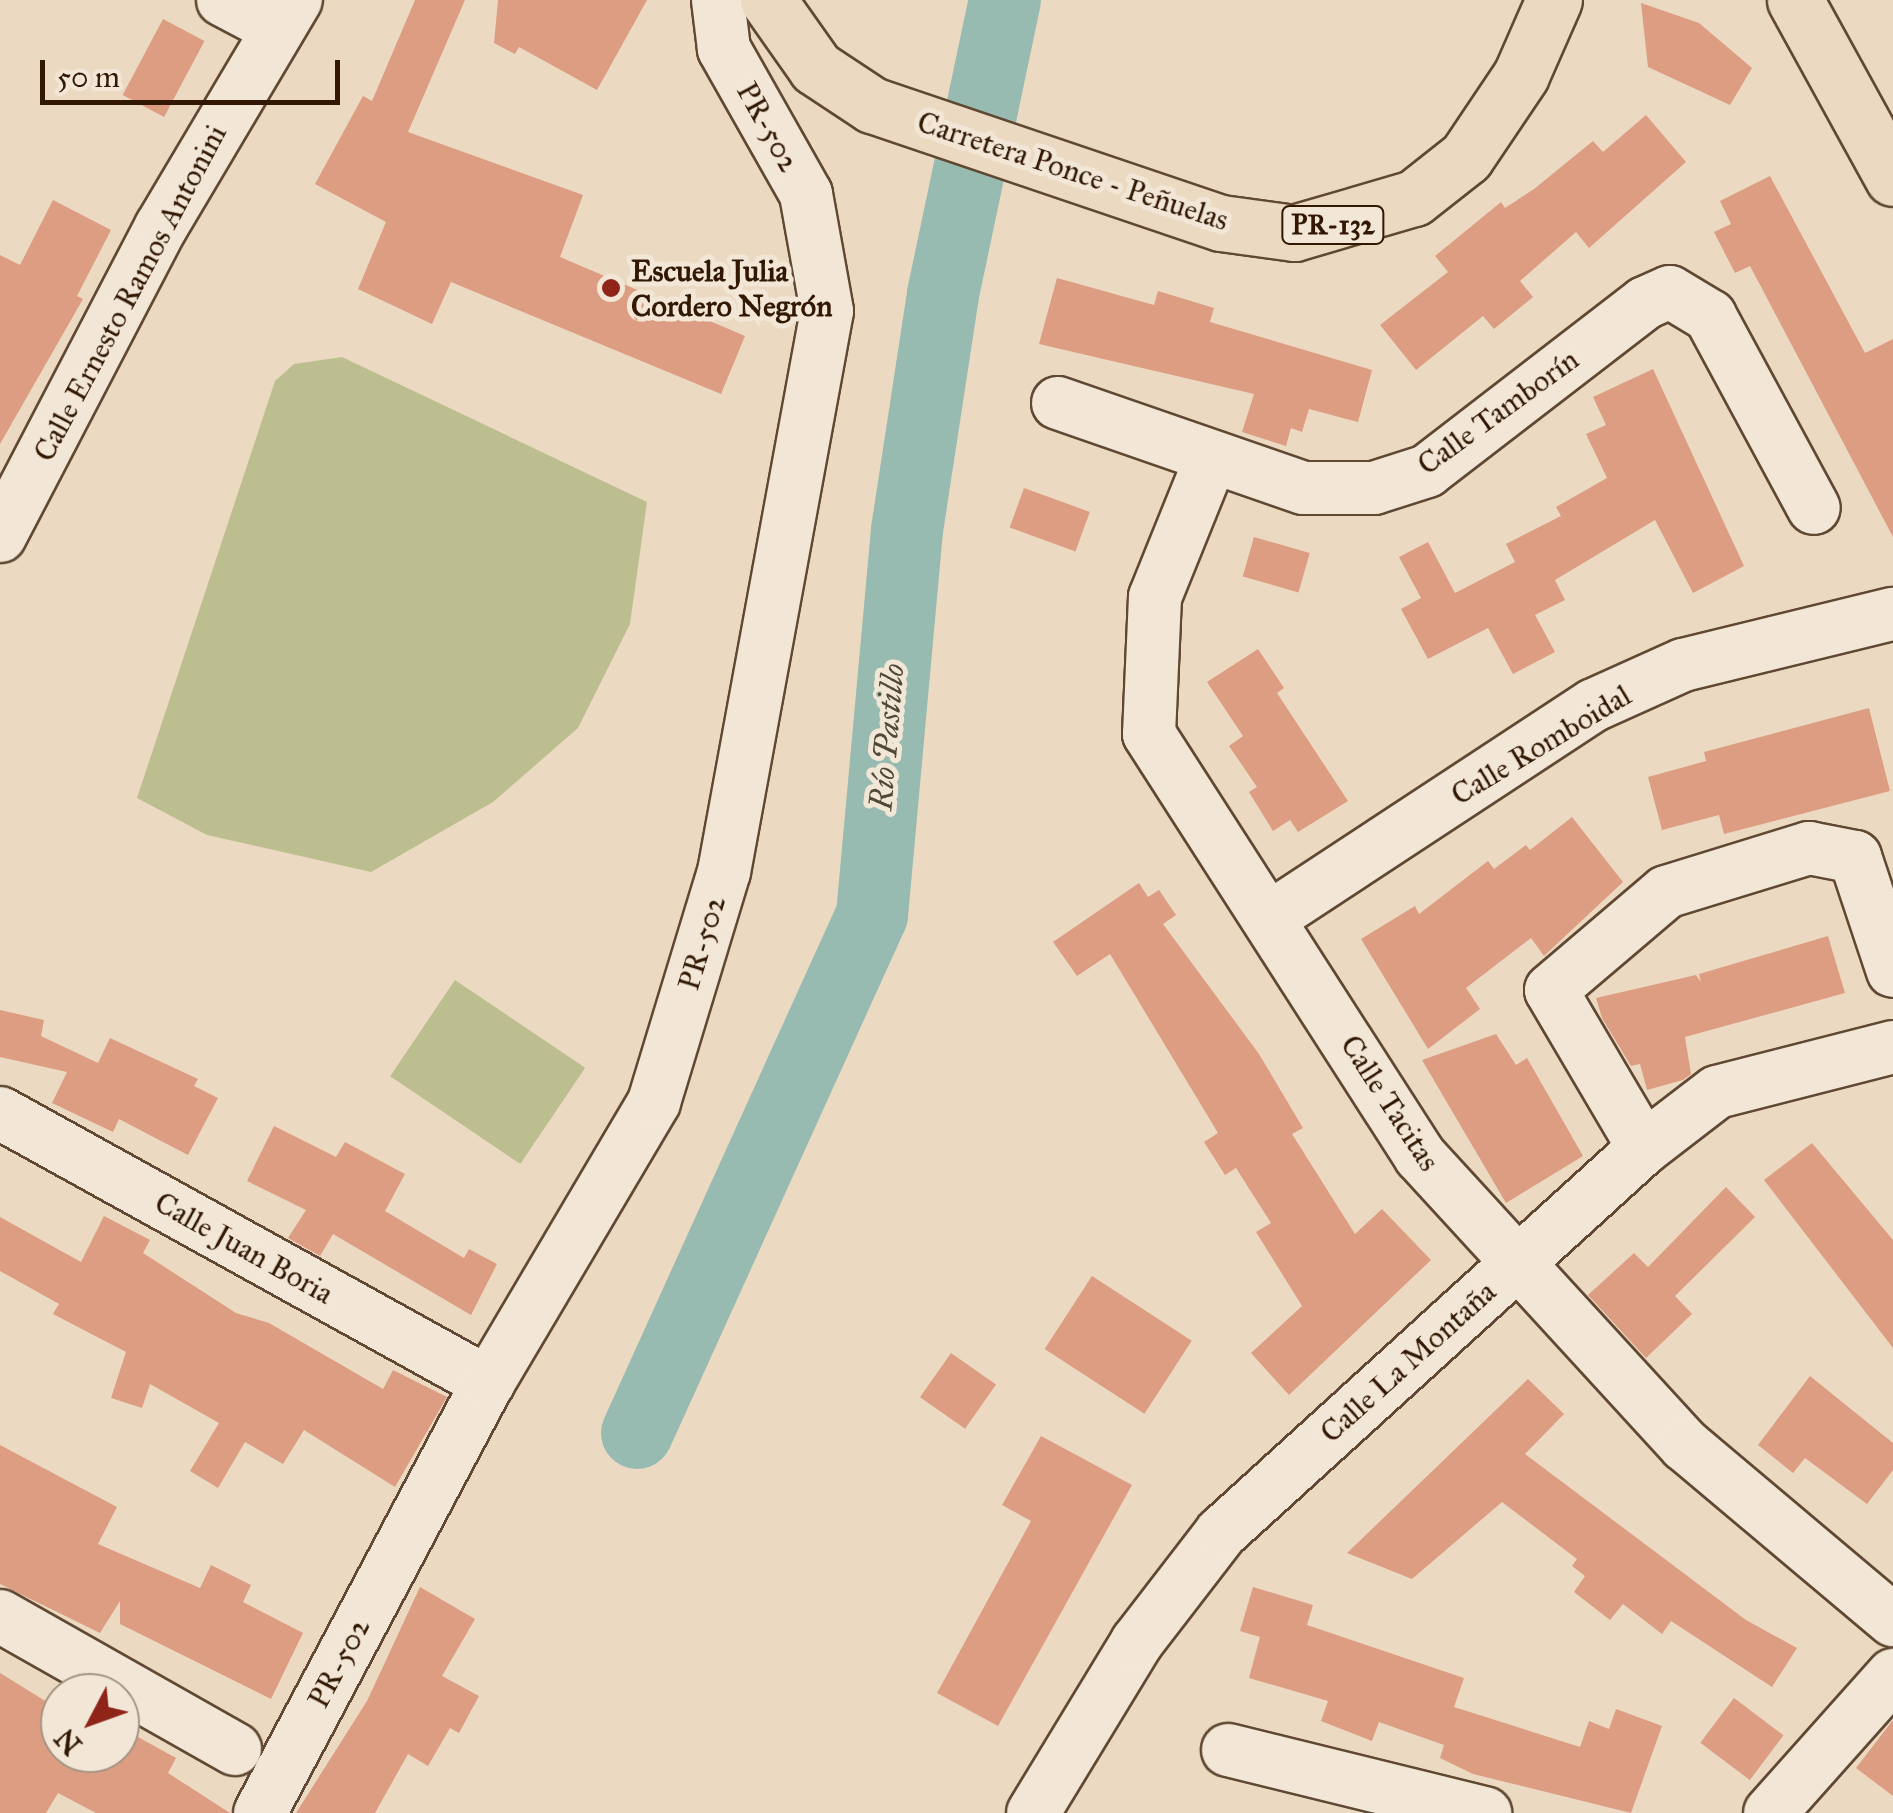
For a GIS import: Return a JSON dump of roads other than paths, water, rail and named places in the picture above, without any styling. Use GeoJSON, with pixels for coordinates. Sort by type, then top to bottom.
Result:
{"type":"FeatureCollection","features":[{"type":"Feature","properties":{"kind":"main road","name":"Carretera Ponce - Peñuelas"},"geometry":{"type":"LineString","coordinates":[[768,0],[816,68],[872,105],[1221,224],[1294,233],[1356,221],[1414,198],[1466,157],[1521,74],[1554,0]]}},
{"type":"Feature","properties":{"kind":"main road"},"geometry":{"type":"LineString","coordinates":[[1795,0],[1893,178]]}},
{"type":"Feature","properties":{"kind":"street"},"geometry":{"type":"LineString","coordinates":[[224,0],[286,14]]}},
{"type":"Feature","properties":{"kind":"street","name":"PR-502"},"geometry":{"type":"LineString","coordinates":[[260,1813],[488,1382],[654,1102],[724,872],[827,311],[806,194],[724,49],[718,0]]}},
{"type":"Feature","properties":{"kind":"street","name":"Calle Ernesto Ramos Antonini"},"geometry":{"type":"LineString","coordinates":[[0,536],[161,227],[286,14]]}},
{"type":"Feature","properties":{"kind":"street","name":"Calle Tamborín"},"geometry":{"type":"LineString","coordinates":[[1058,404],[1210,461],[1304,488],[1374,488],[1427,472],[1644,303],[1670,292],[1710,316],[1814,508]]}},
{"type":"Feature","properties":{"kind":"street","name":"Calle Tacitas"},"geometry":{"type":"LineString","coordinates":[[1210,461],[1155,597],[1149,734],[1271,917],[1420,1156],[1515,1266],[1685,1445],[1893,1620]]}},
{"type":"Feature","properties":{"kind":"street","name":"Calle Romboidal"},"geometry":{"type":"LineString","coordinates":[[1271,917],[1594,705],[1683,665],[1893,614]]}},
{"type":"Feature","properties":{"kind":"street"},"geometry":{"type":"LineString","coordinates":[[1644,1148],[1551,990],[1666,892],[1809,848],[1856,857],[1893,971]]}},
{"type":"Feature","properties":{"kind":"street","name":"Calle La Montaña"},"geometry":{"type":"LineString","coordinates":[[1033,1813],[1137,1642],[1221,1534],[1644,1148],[1717,1092],[1893,1047]]}},
{"type":"Feature","properties":{"kind":"street","name":"Calle Juan Boria"},"geometry":{"type":"LineString","coordinates":[[0,1113],[488,1382]]}},
{"type":"Feature","properties":{"kind":"street"},"geometry":{"type":"LineString","coordinates":[[0,1616],[235,1750]]}},
{"type":"Feature","properties":{"kind":"street"},"geometry":{"type":"LineString","coordinates":[[1770,1813],[1893,1675]]}},
{"type":"Feature","properties":{"kind":"street"},"geometry":{"type":"LineString","coordinates":[[1228,1750],[1485,1813]]}},
{"type":"Feature","properties":{"kind":"waterway","name":"Río Pastillo"},"geometry":{"type":"LineString","coordinates":[[637,1433],[872,915],[907,530],[943,294],[1005,0]]}},
{"type":"Feature","properties":{"kind":"place","name":"Escuela Julia Cordero Negrón"},"geometry":{"type":"Point","coordinates":[611,288]}}]}
